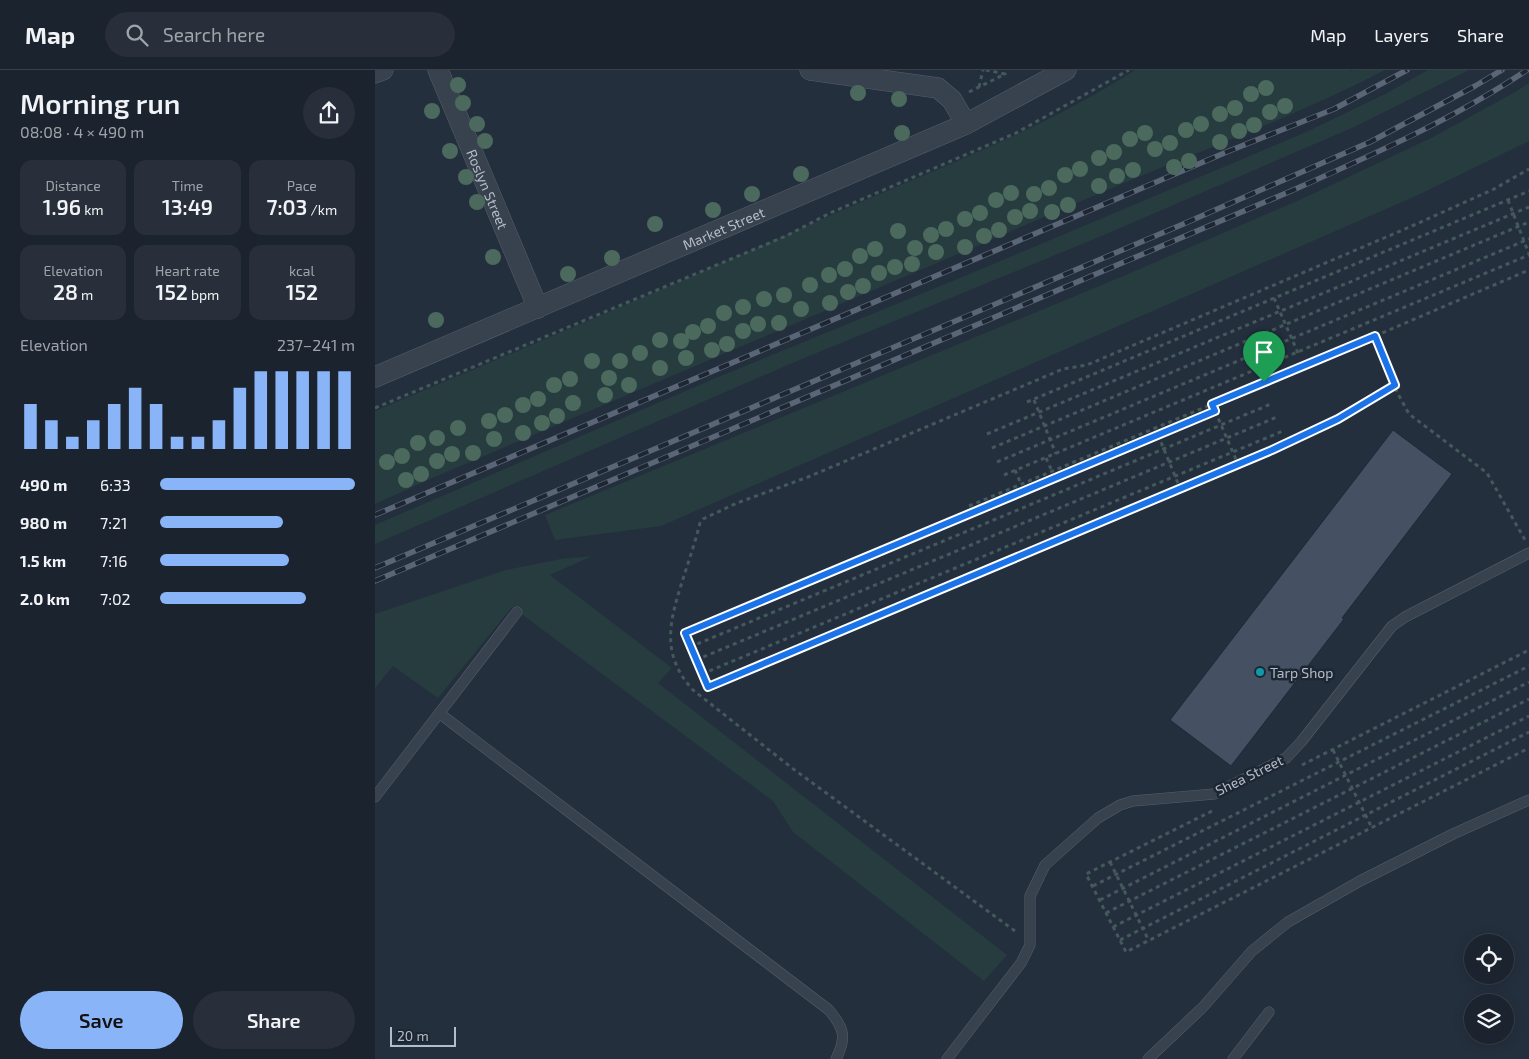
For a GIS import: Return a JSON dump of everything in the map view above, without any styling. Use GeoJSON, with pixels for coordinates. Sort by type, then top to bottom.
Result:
{"type":"FeatureCollection","features":[{"type":"Feature","properties":{"kind":"street"},"geometry":{"type":"LineString","coordinates":[[375,73],[383,70]]}},
{"type":"Feature","properties":{"kind":"street","name":"Roslyn Street"},"geometry":{"type":"LineString","coordinates":[[438,70],[538,308]]}},
{"type":"Feature","properties":{"kind":"street"},"geometry":{"type":"LineString","coordinates":[[810,70],[938,88],[951,100],[966,124]]}},
{"type":"Feature","properties":{"kind":"street","name":"Market Street"},"geometry":{"type":"LineString","coordinates":[[375,377],[966,124],[1067,70]]}},
{"type":"Feature","properties":{"kind":"lane","name":"Shea Street"},"geometry":{"type":"LineString","coordinates":[[947,1059],[1021,963],[1027,952],[1031,935],[1030,896],[1045,865],[1098,818],[1120,805],[1133,801],[1214,794],[1286,758],[1301,742],[1392,626],[1405,617],[1529,553]]}},
{"type":"Feature","properties":{"kind":"lane"},"geometry":{"type":"LineString","coordinates":[[375,797],[517,612]]}},
{"type":"Feature","properties":{"kind":"lane"},"geometry":{"type":"LineString","coordinates":[[439,713],[829,1010],[843,1031],[841,1048],[836,1059]]}},
{"type":"Feature","properties":{"kind":"lane"},"geometry":{"type":"LineString","coordinates":[[1148,1059],[1203,1007],[1252,951],[1288,922],[1360,881],[1444,838],[1529,800]]}},
{"type":"Feature","properties":{"kind":"lane"},"geometry":{"type":"LineString","coordinates":[[1233,1059],[1269,1012]]}},
{"type":"Feature","properties":{"kind":"path"},"geometry":{"type":"LineString","coordinates":[[984,70],[1005,74],[978,88],[984,70]]}},
{"type":"Feature","properties":{"kind":"path"},"geometry":{"type":"LineString","coordinates":[[375,408],[786,236],[830,213],[1016,133],[1129,70]]}},
{"type":"Feature","properties":{"kind":"path"},"geometry":{"type":"LineString","coordinates":[[1027,952],[1024,941],[1017,932],[793,768],[693,690],[684,680],[675,661],[670,626],[674,607],[703,518],[737,502],[808,477],[1063,369],[1087,365],[1420,222],[1494,189],[1529,169]]}},
{"type":"Feature","properties":{"kind":"path"},"geometry":{"type":"LineString","coordinates":[[1027,402],[1529,191]]}},
{"type":"Feature","properties":{"kind":"path"},"geometry":{"type":"LineString","coordinates":[[1004,475],[1298,353],[1529,254],[1508,200]]}},
{"type":"Feature","properties":{"kind":"path"},"geometry":{"type":"LineString","coordinates":[[987,434],[1529,207]]}},
{"type":"Feature","properties":{"kind":"path"},"geometry":{"type":"LineString","coordinates":[[992,448],[1529,222]]}},
{"type":"Feature","properties":{"kind":"path"},"geometry":{"type":"LineString","coordinates":[[997,462],[1529,239]]}},
{"type":"Feature","properties":{"kind":"path"},"geometry":{"type":"LineString","coordinates":[[969,506],[1529,270]]}},
{"type":"Feature","properties":{"kind":"path"},"geometry":{"type":"LineString","coordinates":[[1274,298],[1298,353]]}},
{"type":"Feature","properties":{"kind":"path"},"geometry":{"type":"LineString","coordinates":[[1375,336],[1409,414],[1487,473],[1529,547]]}},
{"type":"Feature","properties":{"kind":"path"},"geometry":{"type":"LineString","coordinates":[[1258,369],[1264,382]]}},
{"type":"Feature","properties":{"kind":"path"},"geometry":{"type":"LineString","coordinates":[[1215,411],[685,633],[708,687],[1317,430],[1395,385]]}},
{"type":"Feature","properties":{"kind":"path"},"geometry":{"type":"LineString","coordinates":[[1034,400],[1057,454]]}},
{"type":"Feature","properties":{"kind":"path"},"geometry":{"type":"LineString","coordinates":[[1212,404],[1238,464]]}},
{"type":"Feature","properties":{"kind":"path"},"geometry":{"type":"LineString","coordinates":[[690,647],[1271,404]]}},
{"type":"Feature","properties":{"kind":"path"},"geometry":{"type":"LineString","coordinates":[[696,660],[1277,417]]}},
{"type":"Feature","properties":{"kind":"path"},"geometry":{"type":"LineString","coordinates":[[702,674],[1283,431]]}},
{"type":"Feature","properties":{"kind":"path"},"geometry":{"type":"LineString","coordinates":[[1158,435],[1180,488]]}},
{"type":"Feature","properties":{"kind":"path"},"geometry":{"type":"LineString","coordinates":[[1046,458],[1052,471]]}},
{"type":"Feature","properties":{"kind":"path"},"geometry":{"type":"LineString","coordinates":[[1015,470],[1021,484]]}},
{"type":"Feature","properties":{"kind":"path"},"geometry":{"type":"LineString","coordinates":[[1297,768],[1529,650]]}},
{"type":"Feature","properties":{"kind":"path"},"geometry":{"type":"LineString","coordinates":[[1093,886],[1529,666]]}},
{"type":"Feature","properties":{"kind":"path"},"geometry":{"type":"LineString","coordinates":[[1099,900],[1529,682]]}},
{"type":"Feature","properties":{"kind":"path"},"geometry":{"type":"LineString","coordinates":[[1107,913],[1529,699]]}},
{"type":"Feature","properties":{"kind":"path"},"geometry":{"type":"LineString","coordinates":[[1113,926],[1529,716]]}},
{"type":"Feature","properties":{"kind":"path"},"geometry":{"type":"LineString","coordinates":[[1120,940],[1529,732]]}},
{"type":"Feature","properties":{"kind":"path"},"geometry":{"type":"LineString","coordinates":[[1217,808],[1086,874],[1127,952],[1529,748]]}},
{"type":"Feature","properties":{"kind":"path"},"geometry":{"type":"LineString","coordinates":[[1333,750],[1372,828]]}},
{"type":"Feature","properties":{"kind":"path"},"geometry":{"type":"LineString","coordinates":[[1110,862],[1149,941]]}},
{"type":"Feature","properties":{"kind":"green space"},"geometry":{"type":"Polygon","coordinates":[[[1135,70],[1385,70],[1275,121],[1086,199],[375,504],[375,411],[997,144],[1067,109],[1135,70]]]}},
{"type":"Feature","properties":{"kind":"green space"},"geometry":{"type":"Polygon","coordinates":[[[1428,70],[1469,70],[1354,127],[1104,235],[790,364],[375,544],[375,525],[711,380],[972,273],[1304,133],[1387,93],[1428,70]]]}},
{"type":"Feature","properties":{"kind":"green space"},"geometry":{"type":"Polygon","coordinates":[[[1529,83],[1529,141],[1418,195],[661,526],[555,540],[545,515],[1121,277],[1304,198],[1433,137],[1529,83]]]}},
{"type":"Feature","properties":{"kind":"green space"},"geometry":{"type":"Polygon","coordinates":[[[592,556],[550,575],[672,668],[658,683],[1007,955],[984,981],[793,832],[773,801],[512,607],[438,698],[393,666],[375,688],[375,614],[506,570],[561,559],[592,556]]]}},
{"type":"Feature","properties":{"kind":"building"},"geometry":{"type":"Polygon","coordinates":[[[1393,430],[1452,474],[1231,766],[1170,720],[1393,430]]]}},
{"type":"Feature","properties":{"kind":"railway"},"geometry":{"type":"LineString","coordinates":[[375,515],[1229,151],[1334,109],[1407,70]]}},
{"type":"Feature","properties":{"kind":"railway"},"geometry":{"type":"LineString","coordinates":[[375,568],[1181,225],[1370,142],[1502,70]]}},
{"type":"Feature","properties":{"kind":"railway"},"geometry":{"type":"LineString","coordinates":[[375,581],[1291,191],[1382,150],[1442,120],[1471,105],[1527,70]]}},
{"type":"Feature","properties":{"kind":"place","name":"Tarp Shop"},"geometry":{"type":"Point","coordinates":[1260,672]}},
{"type":"Feature","properties":{"kind":"route"},"geometry":{"type":"LineString","coordinates":[[1375,336],[1395,385],[1338,419],[1295,440],[708,687],[685,633],[1215,411],[1212,404],[1264,382],[1375,336]]}}]}
